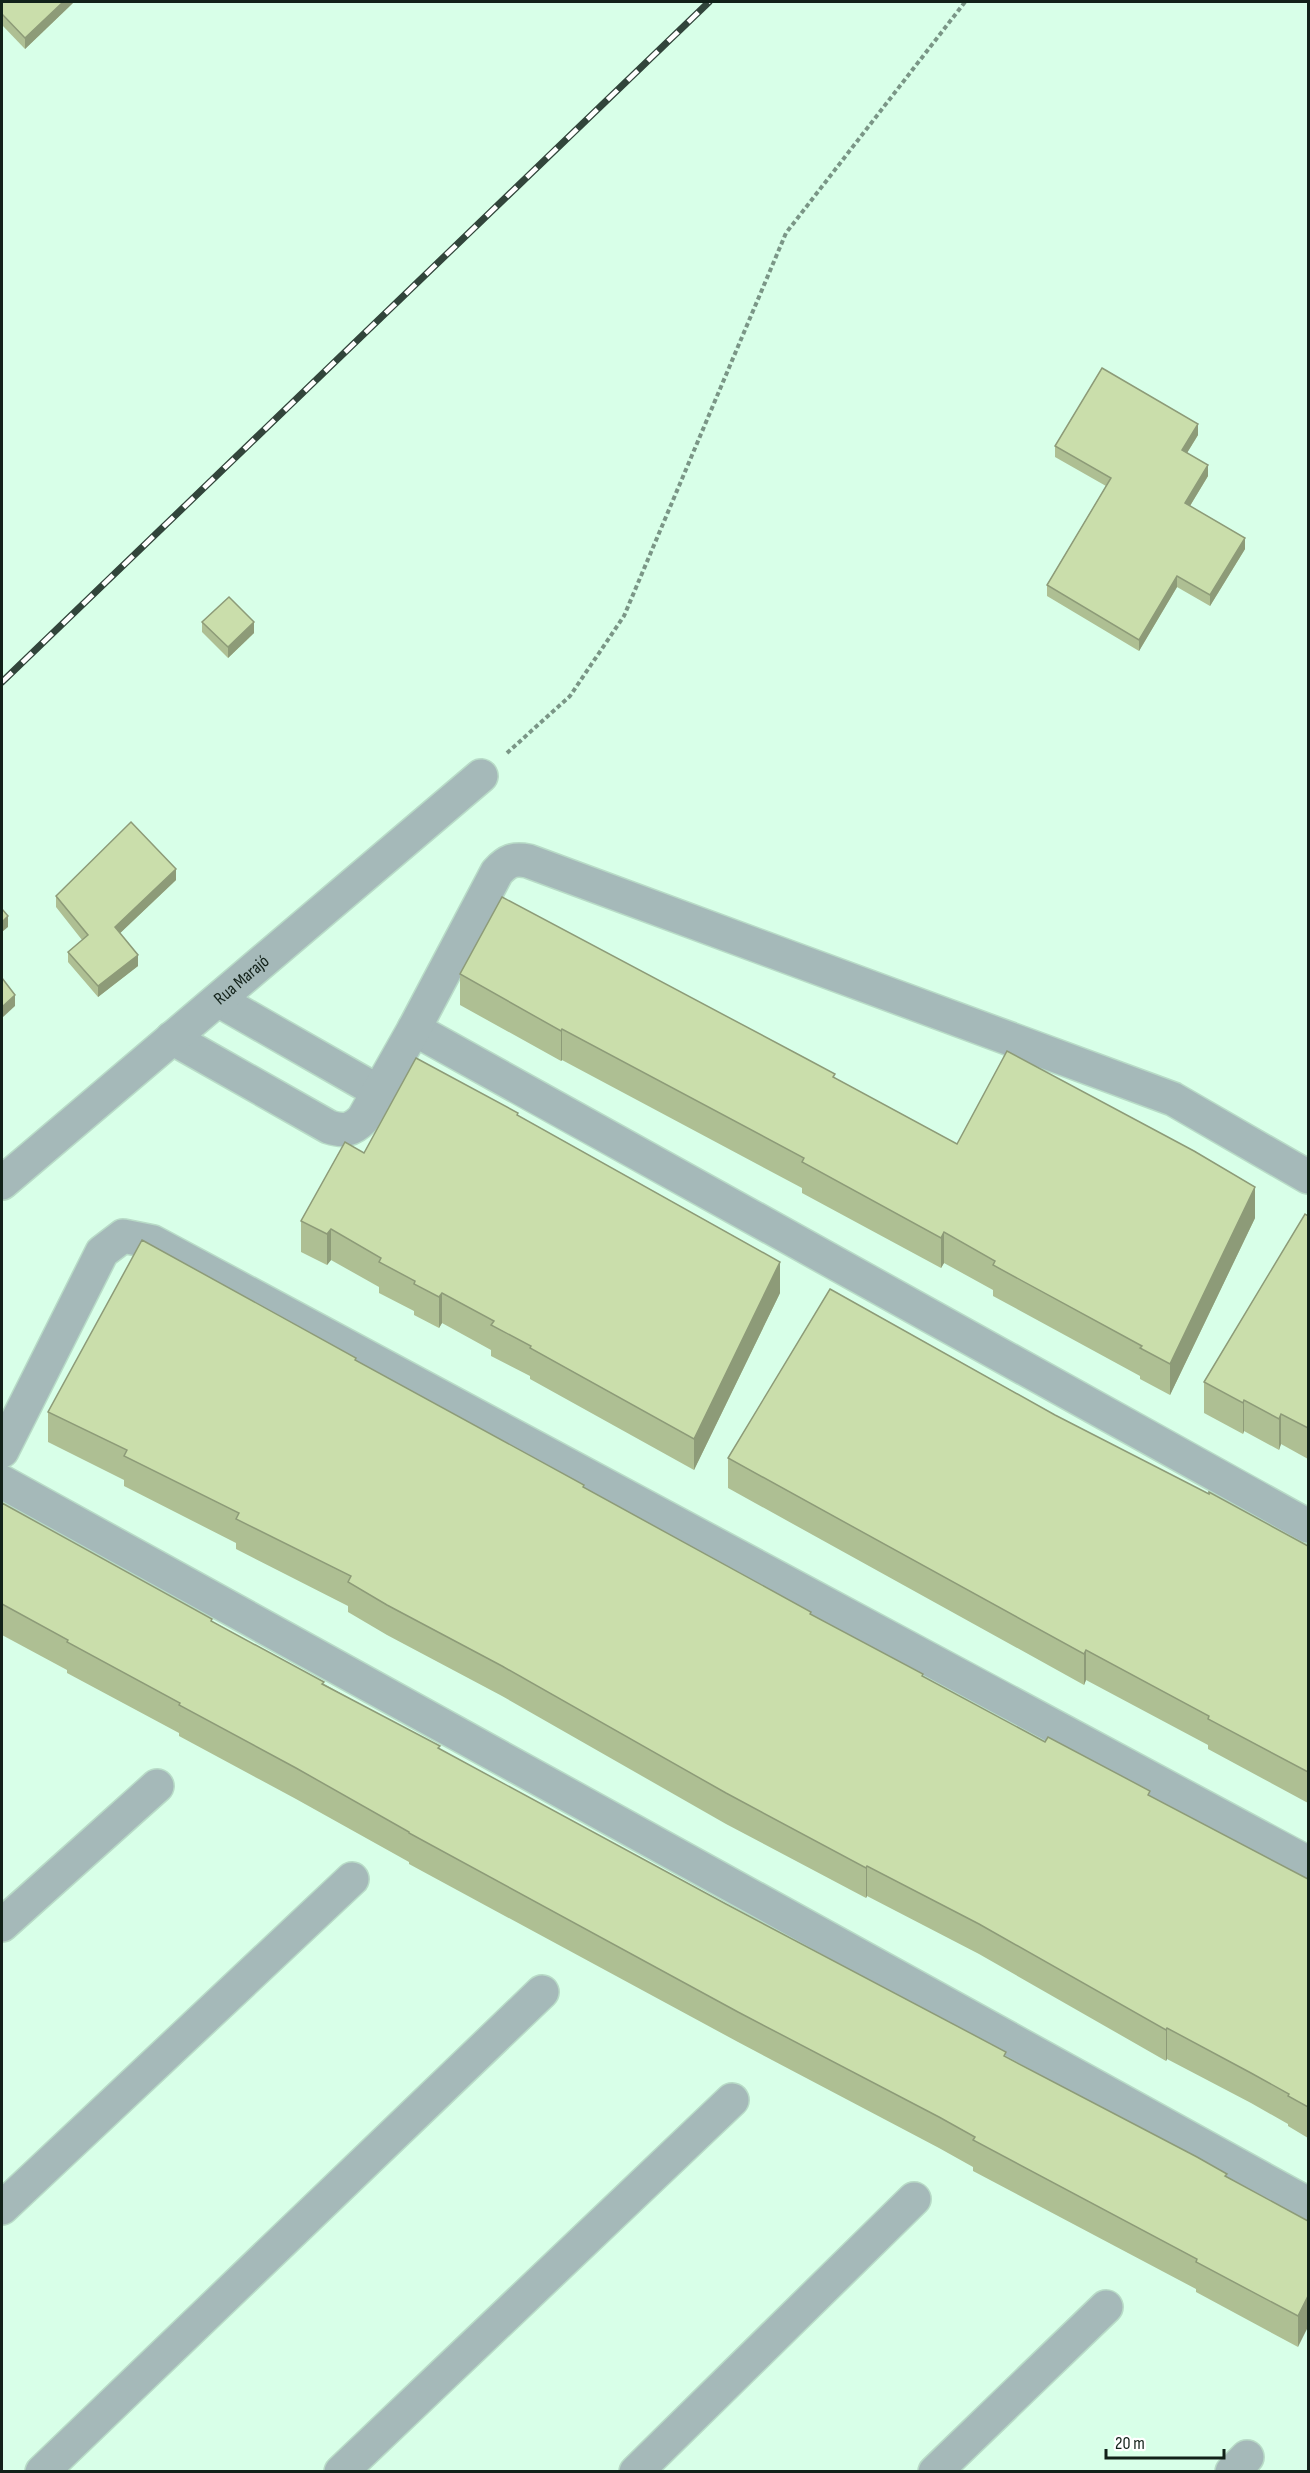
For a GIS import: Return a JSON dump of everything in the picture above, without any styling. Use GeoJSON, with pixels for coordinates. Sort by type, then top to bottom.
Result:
{"type":"FeatureCollection","features":[{"type":"Feature","properties":{"kind":"street","name":"Rua Marajó"},"geometry":{"type":"LineString","coordinates":[[2,1184],[492,767]]}},
{"type":"Feature","properties":{"kind":"street"},"geometry":{"type":"LineString","coordinates":[[172,1038],[329,1127],[341,1131],[354,1128],[363,1119],[379,1092],[497,872],[505,863],[516,859],[528,861],[1173,1100],[1308,1177]]}},
{"type":"Feature","properties":{"kind":"street"},"geometry":{"type":"LineString","coordinates":[[218,1000],[379,1092]]}},
{"type":"Feature","properties":{"kind":"street"},"geometry":{"type":"LineString","coordinates":[[414,1029],[1308,1526]]}},
{"type":"Feature","properties":{"kind":"street"},"geometry":{"type":"LineString","coordinates":[[2,1451],[102,1252],[123,1236],[153,1242],[1308,1863]]}},
{"type":"Feature","properties":{"kind":"street"},"geometry":{"type":"LineString","coordinates":[[2,1482],[1308,2204]]}},
{"type":"Feature","properties":{"kind":"street"},"geometry":{"type":"LineString","coordinates":[[2,1925],[158,1786]]}},
{"type":"Feature","properties":{"kind":"street"},"geometry":{"type":"LineString","coordinates":[[2,2208],[351,1878]]}},
{"type":"Feature","properties":{"kind":"street"},"geometry":{"type":"LineString","coordinates":[[42,2472],[542,1992]]}},
{"type":"Feature","properties":{"kind":"street"},"geometry":{"type":"LineString","coordinates":[[341,2472],[732,2100]]}},
{"type":"Feature","properties":{"kind":"street"},"geometry":{"type":"LineString","coordinates":[[636,2472],[914,2199]]}},
{"type":"Feature","properties":{"kind":"street"},"geometry":{"type":"LineString","coordinates":[[935,2472],[1106,2307]]}},
{"type":"Feature","properties":{"kind":"path"},"geometry":{"type":"LineString","coordinates":[[492,767],[570,696],[624,616],[786,233],[965,2]]}},
{"type":"Feature","properties":{"kind":"building"},"geometry":{"type":"Polygon","coordinates":[[[2,2],[63,2],[25,38],[2,14],[2,2]]]}},
{"type":"Feature","properties":{"kind":"building"},"geometry":{"type":"Polygon","coordinates":[[[1102,368],[1198,424],[1182,450],[1208,465],[1185,503],[1245,538],[1210,595],[1177,576],[1139,640],[1047,585],[1111,478],[1055,446],[1102,368]]]}},
{"type":"Feature","properties":{"kind":"building"},"geometry":{"type":"Polygon","coordinates":[[[229,597],[254,622],[228,647],[202,622],[229,597]]]}},
{"type":"Feature","properties":{"kind":"building"},"geometry":{"type":"Polygon","coordinates":[[[131,822],[176,869],[115,927],[138,955],[98,986],[68,952],[88,935],[56,896],[131,822]]]}},
{"type":"Feature","properties":{"kind":"building"},"geometry":{"type":"Polygon","coordinates":[[[502,897],[835,1074],[833,1077],[957,1144],[1007,1051],[1194,1151],[1255,1187],[1170,1364],[1140,1348],[1142,1346],[993,1265],[995,1261],[944,1232],[941,1238],[802,1162],[804,1158],[562,1029],[561,1031],[460,974],[502,897]]]}},
{"type":"Feature","properties":{"kind":"building"},"geometry":{"type":"Polygon","coordinates":[[[2,909],[8,916],[2,922],[2,909]]]}},
{"type":"Feature","properties":{"kind":"building"},"geometry":{"type":"Polygon","coordinates":[[[2,978],[15,995],[2,1007],[2,978]]]}},
{"type":"Feature","properties":{"kind":"building"},"geometry":{"type":"Polygon","coordinates":[[[416,1058],[518,1113],[517,1115],[780,1262],[694,1439],[491,1325],[494,1321],[442,1293],[439,1297],[414,1284],[415,1281],[379,1262],[381,1258],[331,1229],[327,1234],[301,1221],[345,1142],[364,1153],[416,1058]]]}},
{"type":"Feature","properties":{"kind":"building"},"geometry":{"type":"Polygon","coordinates":[[[1305,1214],[1308,1216],[1308,1428],[1281,1414],[1279,1419],[1204,1382],[1305,1214]]]}},
{"type":"Feature","properties":{"kind":"building"},"geometry":{"type":"Polygon","coordinates":[[[142,1240],[811,1612],[810,1614],[923,1674],[922,1676],[1045,1742],[1048,1737],[1150,1791],[1148,1795],[1308,1879],[1308,2107],[1288,2096],[1289,2094],[1167,2028],[1166,2030],[979,1924],[867,1866],[866,1868],[726,1793],[502,1666],[387,1605],[348,1582],[351,1576],[236,1519],[239,1513],[124,1456],[127,1450],[48,1412],[142,1240]]]}},
{"type":"Feature","properties":{"kind":"building"},"geometry":{"type":"Polygon","coordinates":[[[830,1289],[1055,1415],[1209,1494],[1209,1492],[1308,1546],[1308,1772],[1086,1650],[1084,1654],[728,1458],[830,1289]]]}},
{"type":"Feature","properties":{"kind":"building"},"geometry":{"type":"Polygon","coordinates":[[[2,1503],[324,1682],[322,1684],[440,1746],[438,1748],[1006,2052],[1004,2056],[1197,2157],[1227,2174],[1225,2176],[1308,2221],[1308,2296],[1298,2316],[1196,2262],[1197,2259],[973,2140],[975,2137],[939,2117],[738,2012],[409,1833],[2,1604],[2,1503]]]}},
{"type":"Feature","properties":{"kind":"railway"},"geometry":{"type":"LineString","coordinates":[[2,682],[709,2]]}}]}
